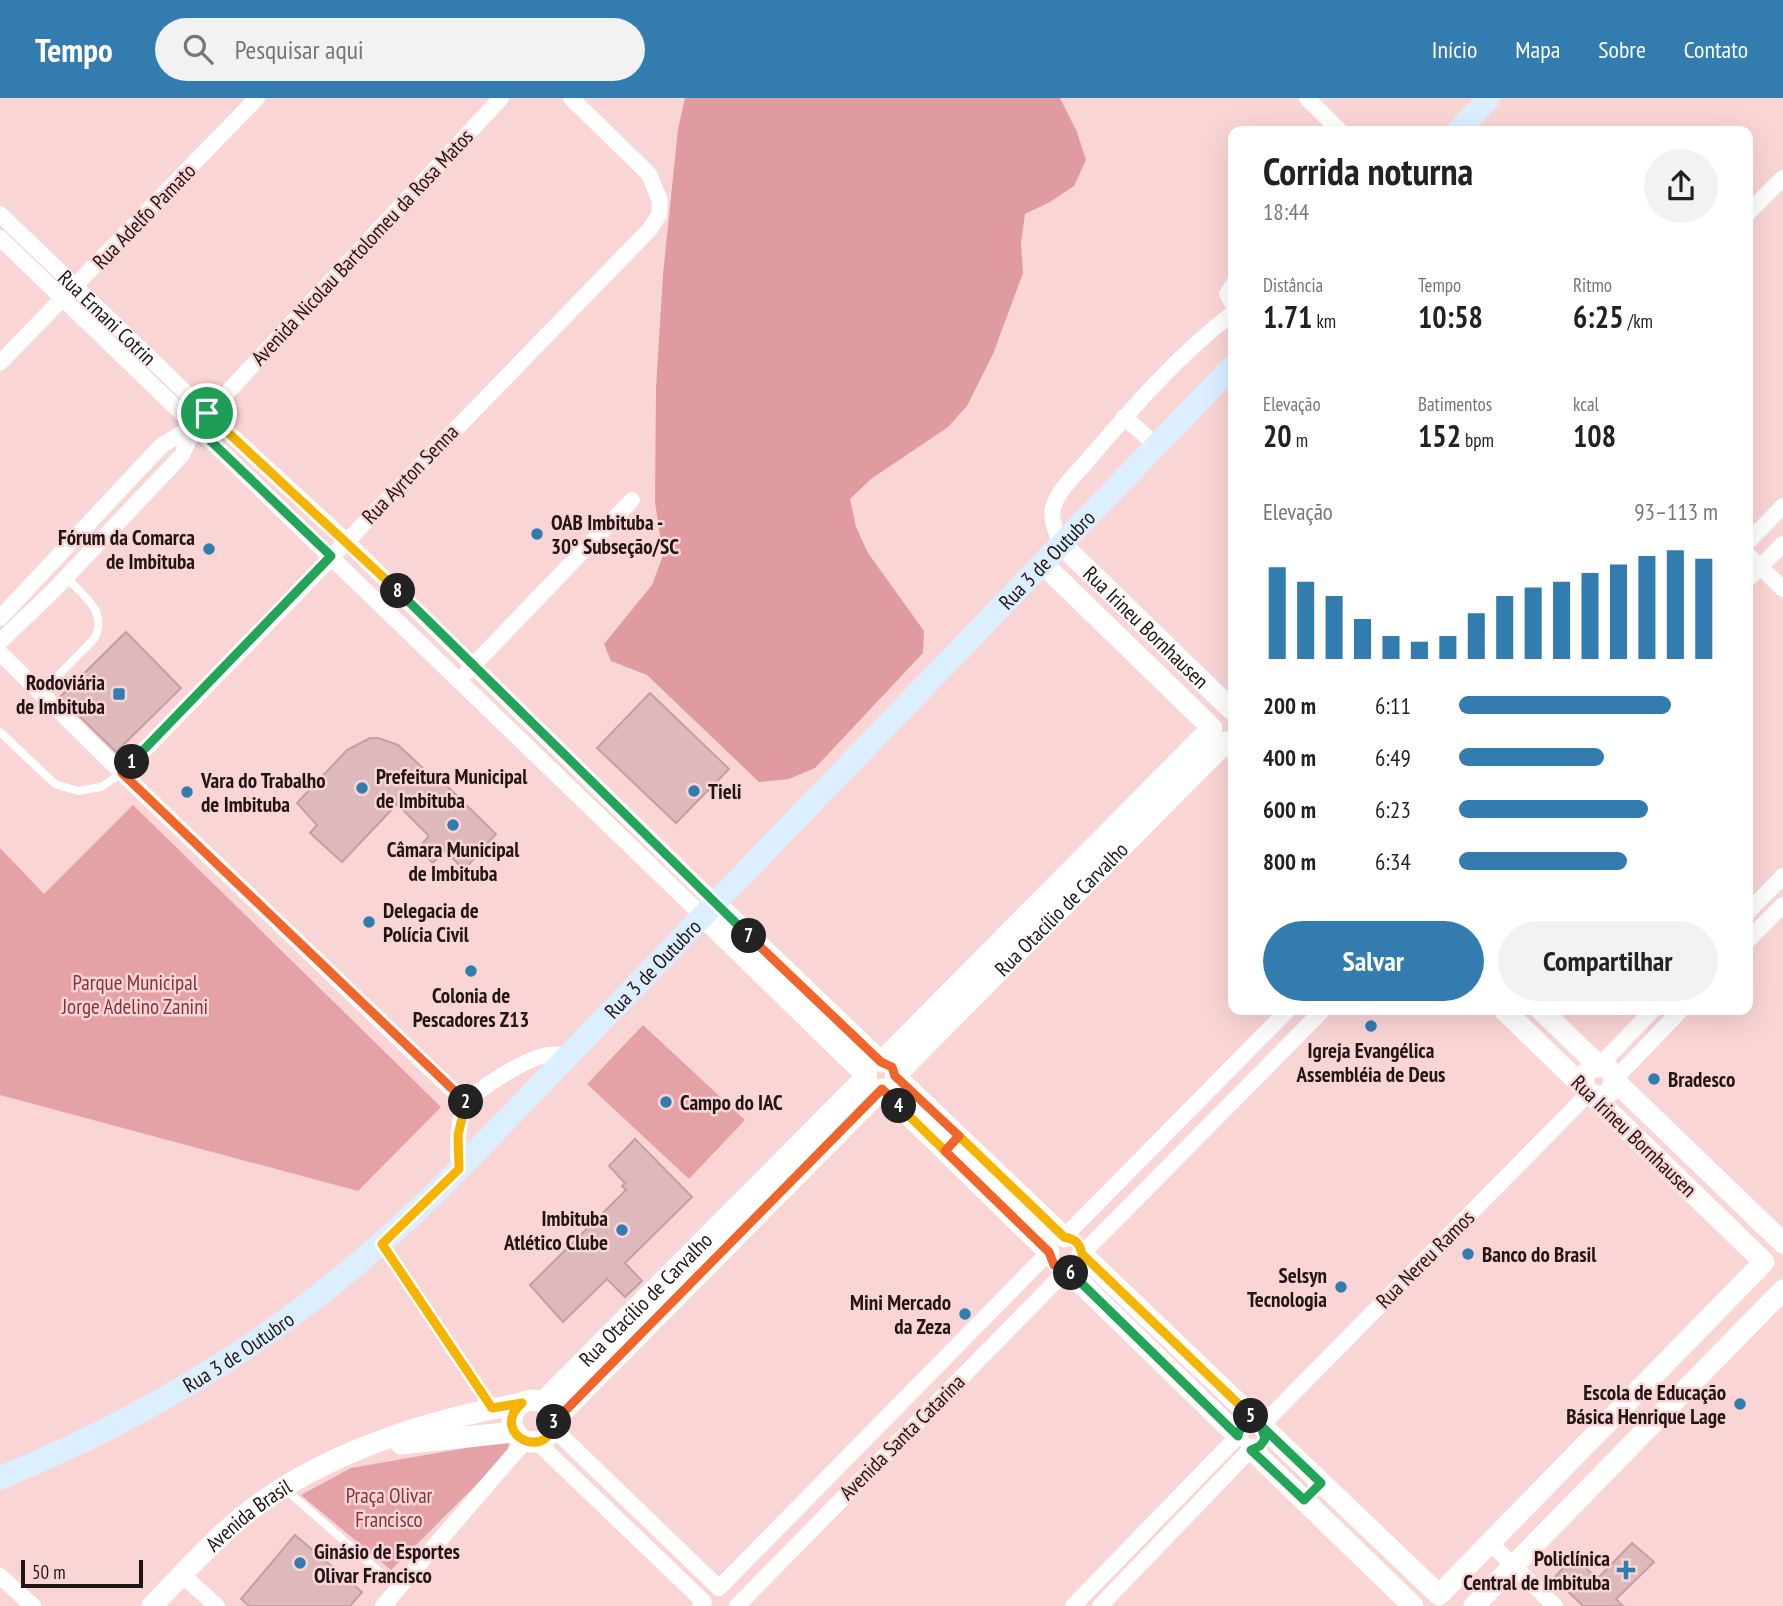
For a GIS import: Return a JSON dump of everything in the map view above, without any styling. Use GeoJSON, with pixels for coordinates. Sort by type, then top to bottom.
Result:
{"type":"FeatureCollection","features":[{"type":"Feature","properties":{"kind":"main road"},"geometry":{"type":"LineString","coordinates":[[1463,126],[1489,98]]}},
{"type":"Feature","properties":{"kind":"main road","name":"Rua 3 de Outubro"},"geometry":{"type":"LineString","coordinates":[[0,1478],[120,1424],[183,1389],[290,1319],[382,1244],[459,1169],[1228,371]]}},
{"type":"Feature","properties":{"kind":"street","name":"Rua Adelfo Pamato"},"geometry":{"type":"LineString","coordinates":[[0,363],[257,98]]}},
{"type":"Feature","properties":{"kind":"street","name":"Avenida Nicolau Bartolomeu da Rosa Matos"},"geometry":{"type":"LineString","coordinates":[[0,618],[162,445],[195,426],[501,98]]}},
{"type":"Feature","properties":{"kind":"street","name":"Rua Ayrton Senna"},"geometry":{"type":"LineString","coordinates":[[122,773],[650,229],[659,215],[660,201],[649,174],[571,98]]}},
{"type":"Feature","properties":{"kind":"street"},"geometry":{"type":"LineString","coordinates":[[1307,98],[1335,126]]}},
{"type":"Feature","properties":{"kind":"street"},"geometry":{"type":"LineString","coordinates":[[1753,207],[1783,178]]}},
{"type":"Feature","properties":{"kind":"street","name":"Rua Ernani Cotrin"},"geometry":{"type":"LineString","coordinates":[[0,214],[207,413],[346,541],[565,755],[709,909]]}},
{"type":"Feature","properties":{"kind":"street","name":"Rua Ernani Cotrin"},"geometry":{"type":"LineString","coordinates":[[0,238],[552,769],[709,909],[1056,1245]]}},
{"type":"Feature","properties":{"kind":"street"},"geometry":{"type":"LineString","coordinates":[[1061,544],[1054,524],[1053,509],[1060,493],[1124,416],[1186,350],[1228,314]]}},
{"type":"Feature","properties":{"kind":"street"},"geometry":{"type":"LineString","coordinates":[[1124,416],[1156,445]]}},
{"type":"Feature","properties":{"kind":"street","name":"Avenida Nicolau Bartolomeu da Rosa Matos"},"geometry":{"type":"LineString","coordinates":[[0,642],[182,455],[195,426]]}},
{"type":"Feature","properties":{"kind":"street"},"geometry":{"type":"LineString","coordinates":[[459,680],[632,500]]}},
{"type":"Feature","properties":{"kind":"street"},"geometry":{"type":"LineString","coordinates":[[1753,532],[1783,506]]}},
{"type":"Feature","properties":{"kind":"street"},"geometry":{"type":"LineString","coordinates":[[1753,537],[1780,553]]}},
{"type":"Feature","properties":{"kind":"street","name":"Rua Irineu Bornhausen"},"geometry":{"type":"LineString","coordinates":[[1061,544],[1228,703]]}},
{"type":"Feature","properties":{"kind":"street"},"geometry":{"type":"LineString","coordinates":[[1780,553],[1754,561],[1783,589]]}},
{"type":"Feature","properties":{"kind":"street","name":"Rua Irineu Bornhausen"},"geometry":{"type":"LineString","coordinates":[[1042,564],[1227,740]]}},
{"type":"Feature","properties":{"kind":"street"},"geometry":{"type":"LineString","coordinates":[[1125,644],[1143,624]]}},
{"type":"Feature","properties":{"kind":"street"},"geometry":{"type":"LineString","coordinates":[[0,653],[467,1104]]}},
{"type":"Feature","properties":{"kind":"street","name":"Rua Otacílio de Carvalho"},"geometry":{"type":"LineString","coordinates":[[535,1424],[1106,849],[1227,740],[1217,714],[1228,710]]}},
{"type":"Feature","properties":{"kind":"street"},"geometry":{"type":"LineString","coordinates":[[552,769],[565,755]]}},
{"type":"Feature","properties":{"kind":"street"},"geometry":{"type":"LineString","coordinates":[[1753,907],[1783,876]]}},
{"type":"Feature","properties":{"kind":"street"},"geometry":{"type":"LineString","coordinates":[[1753,935],[1783,905]]}},
{"type":"Feature","properties":{"kind":"street","name":"Avenida Santa Catarina"},"geometry":{"type":"LineString","coordinates":[[703,1605],[709,1592],[719,1588],[1283,1015]]}},
{"type":"Feature","properties":{"kind":"street","name":"Avenida Santa Catarina"},"geometry":{"type":"LineString","coordinates":[[737,1606],[1318,1015]]}},
{"type":"Feature","properties":{"kind":"street","name":"Rua Irineu Bornhausen"},"geometry":{"type":"LineString","coordinates":[[1509,1015],[1764,1262],[1771,1280],[1783,1285]]}},
{"type":"Feature","properties":{"kind":"street"},"geometry":{"type":"LineString","coordinates":[[1525,1030],[1537,1015]]}},
{"type":"Feature","properties":{"kind":"street","name":"Rua Irineu Bornhausen"},"geometry":{"type":"LineString","coordinates":[[1546,1015],[1783,1243]]}},
{"type":"Feature","properties":{"kind":"street"},"geometry":{"type":"LineString","coordinates":[[1590,1092],[1599,1095],[1608,1092],[1606,1073],[1649,1015]]}},
{"type":"Feature","properties":{"kind":"street"},"geometry":{"type":"LineString","coordinates":[[1606,1073],[1675,1015]]}},
{"type":"Feature","properties":{"kind":"street"},"geometry":{"type":"LineString","coordinates":[[459,1169],[458,1135],[467,1104],[488,1085],[516,1067],[542,1056],[570,1054]]}},
{"type":"Feature","properties":{"kind":"street","name":"Rua Nereu Ramos"},"geometry":{"type":"LineString","coordinates":[[1261,1426],[1590,1092]]}},
{"type":"Feature","properties":{"kind":"street"},"geometry":{"type":"LineString","coordinates":[[1074,1262],[1079,1244],[1075,1240],[1056,1245],[1054,1265],[1074,1262],[1143,1312],[1381,1540],[1431,1601]]}},
{"type":"Feature","properties":{"kind":"street"},"geometry":{"type":"LineString","coordinates":[[1431,1601],[1764,1262],[1769,1252],[1783,1243]]}},
{"type":"Feature","properties":{"kind":"street"},"geometry":{"type":"LineString","coordinates":[[1074,1262],[1127,1329],[1413,1606]]}},
{"type":"Feature","properties":{"kind":"street"},"geometry":{"type":"LineString","coordinates":[[1474,1606],[1783,1290]]}},
{"type":"Feature","properties":{"kind":"street"},"geometry":{"type":"LineString","coordinates":[[1127,1329],[1143,1312]]}},
{"type":"Feature","properties":{"kind":"street"},"geometry":{"type":"LineString","coordinates":[[1177,1377],[1193,1360]]}},
{"type":"Feature","properties":{"kind":"street","name":"Avenida Brasil"},"geometry":{"type":"LineString","coordinates":[[152,1606],[213,1542],[234,1524],[283,1487],[318,1468],[412,1430],[492,1408],[535,1424]]}},
{"type":"Feature","properties":{"kind":"street"},"geometry":{"type":"LineString","coordinates":[[535,1424],[624,1496],[719,1588],[732,1592],[737,1606]]}},
{"type":"Feature","properties":{"kind":"street"},"geometry":{"type":"LineString","coordinates":[[535,1424],[610,1512],[703,1605]]}},
{"type":"Feature","properties":{"kind":"street"},"geometry":{"type":"LineString","coordinates":[[383,1606],[535,1424]]}},
{"type":"Feature","properties":{"kind":"street","name":"Avenida Brasil"},"geometry":{"type":"LineString","coordinates":[[364,1448],[535,1424]]}},
{"type":"Feature","properties":{"kind":"street"},"geometry":{"type":"LineString","coordinates":[[1245,1443],[1260,1446],[1265,1439],[1261,1426]]}},
{"type":"Feature","properties":{"kind":"street"},"geometry":{"type":"LineString","coordinates":[[1073,1606],[1156,1521],[1245,1443]]}},
{"type":"Feature","properties":{"kind":"street"},"geometry":{"type":"LineString","coordinates":[[1100,1606],[1170,1534],[1245,1443]]}},
{"type":"Feature","properties":{"kind":"street"},"geometry":{"type":"LineString","coordinates":[[1304,1500],[1321,1483]]}},
{"type":"Feature","properties":{"kind":"street"},"geometry":{"type":"LineString","coordinates":[[610,1512],[624,1496]]}},
{"type":"Feature","properties":{"kind":"street"},"geometry":{"type":"LineString","coordinates":[[1156,1521],[1170,1534]]}},
{"type":"Feature","properties":{"kind":"street"},"geometry":{"type":"LineString","coordinates":[[1362,1557],[1381,1540]]}},
{"type":"Feature","properties":{"kind":"street"},"geometry":{"type":"LineString","coordinates":[[1490,1543],[1555,1606]]}},
{"type":"Feature","properties":{"kind":"street"},"geometry":{"type":"LineString","coordinates":[[182,1575],[218,1606]]}},
{"type":"Feature","properties":{"kind":"street"},"geometry":{"type":"LineString","coordinates":[[0,1576],[33,1606]]}},
{"type":"Feature","properties":{"kind":"street"},"geometry":{"type":"LineString","coordinates":[[1431,1601],[1451,1598],[1458,1606]]}},
{"type":"Feature","properties":{"kind":"lane"},"geometry":{"type":"LineString","coordinates":[[41,693],[94,639],[100,629],[98,612],[66,577]]}},
{"type":"Feature","properties":{"kind":"lane"},"geometry":{"type":"LineString","coordinates":[[0,732],[55,785],[78,791],[101,787],[122,773]]}},
{"type":"Feature","properties":{"kind":"lane"},"geometry":{"type":"LineString","coordinates":[[382,1244],[492,1408]]}},
{"type":"Feature","properties":{"kind":"lane"},"geometry":{"type":"LineString","coordinates":[[283,1487],[398,1588]]}},
{"type":"Feature","properties":{"kind":"green space","name":"Parque Municipal Jorge Adelino Zanini"},"geometry":{"type":"Polygon","coordinates":[[[133,805],[441,1107],[358,1191],[0,1095],[0,848],[44,894],[133,805]]]}},
{"type":"Feature","properties":{"kind":"green space","name":"Campo do IAC"},"geometry":{"type":"Polygon","coordinates":[[[643,1025],[745,1120],[689,1179],[587,1084],[643,1025]]]}},
{"type":"Feature","properties":{"kind":"green space","name":"Praça Olivar Francisco"},"geometry":{"type":"Polygon","coordinates":[[[509,1443],[501,1460],[391,1570],[301,1495],[351,1468],[489,1444],[509,1443]]]}},
{"type":"Feature","properties":{"kind":"shaded area"},"geometry":{"type":"Polygon","coordinates":[[[685,98],[1060,98],[1077,132],[1086,160],[1074,186],[1025,214],[1021,243],[1023,273],[993,354],[967,406],[948,427],[871,479],[850,499],[856,527],[868,553],[924,631],[923,653],[815,768],[789,779],[759,782],[647,675],[611,661],[604,644],[652,585],[663,555],[655,502],[656,388],[663,274],[678,129],[685,98]]]}},
{"type":"Feature","properties":{"kind":"building","name":"Rodoviária de Imbituba"},"geometry":{"type":"Polygon","coordinates":[[[126,632],[181,688],[116,752],[60,697],[126,632]]]}},
{"type":"Feature","properties":{"kind":"building"},"geometry":{"type":"Polygon","coordinates":[[[650,693],[729,769],[676,823],[597,748],[650,693]]]}},
{"type":"Feature","properties":{"kind":"building","name":"Prefeitura Municipal de Imbituba"},"geometry":{"type":"Polygon","coordinates":[[[370,738],[398,745],[439,783],[441,780],[496,834],[464,870],[445,850],[433,863],[418,849],[429,836],[397,804],[342,862],[310,833],[317,825],[297,803],[347,750],[370,738]]]}},
{"type":"Feature","properties":{"kind":"building","name":"Imbituba Atlético Clube"},"geometry":{"type":"Polygon","coordinates":[[[635,1139],[692,1197],[625,1263],[642,1281],[625,1297],[607,1279],[563,1322],[530,1285],[626,1190],[622,1186],[625,1183],[609,1166],[635,1139]]]}},
{"type":"Feature","properties":{"kind":"building","name":"Ginásio de Esportes Olivar Francisco"},"geometry":{"type":"Polygon","coordinates":[[[295,1535],[362,1592],[350,1606],[249,1606],[241,1599],[295,1535]]]}},
{"type":"Feature","properties":{"kind":"building","name":"Policlínica Central de Imbituba"},"geometry":{"type":"Polygon","coordinates":[[[1632,1543],[1654,1562],[1616,1599],[1623,1606],[1583,1606],[1554,1578],[1574,1556],[1597,1579],[1632,1543]]]}},
{"type":"Feature","properties":{"kind":"place","name":"OAB Imbituba - 30° Subseção/SC"},"geometry":{"type":"Point","coordinates":[537,534]}},
{"type":"Feature","properties":{"kind":"place","name":"Fórum da Comarca de Imbituba"},"geometry":{"type":"Point","coordinates":[209,549]}},
{"type":"Feature","properties":{"kind":"place","name":"Rodoviária de Imbituba"},"geometry":{"type":"Point","coordinates":[119,694]}},
{"type":"Feature","properties":{"kind":"place","name":"Prefeitura Municipal de Imbituba"},"geometry":{"type":"Point","coordinates":[362,788]}},
{"type":"Feature","properties":{"kind":"place","name":"Tieli"},"geometry":{"type":"Point","coordinates":[694,791]}},
{"type":"Feature","properties":{"kind":"place","name":"Vara do Trabalho de Imbituba"},"geometry":{"type":"Point","coordinates":[187,792]}},
{"type":"Feature","properties":{"kind":"place","name":"Câmara Municipal de Imbituba"},"geometry":{"type":"Point","coordinates":[453,825]}},
{"type":"Feature","properties":{"kind":"place","name":"Delegacia de Polícia Civil"},"geometry":{"type":"Point","coordinates":[369,922]}},
{"type":"Feature","properties":{"kind":"place","name":"Colonia de Pescadores Z13"},"geometry":{"type":"Point","coordinates":[471,971]}},
{"type":"Feature","properties":{"kind":"place","name":"Igreja Evangélica Assembléia de Deus"},"geometry":{"type":"Point","coordinates":[1371,1026]}},
{"type":"Feature","properties":{"kind":"place","name":"Bradesco"},"geometry":{"type":"Point","coordinates":[1654,1079]}},
{"type":"Feature","properties":{"kind":"place","name":"Campo do IAC"},"geometry":{"type":"Point","coordinates":[666,1102]}},
{"type":"Feature","properties":{"kind":"place","name":"Imbituba Atlético Clube"},"geometry":{"type":"Point","coordinates":[622,1230]}},
{"type":"Feature","properties":{"kind":"place","name":"Banco do Brasil"},"geometry":{"type":"Point","coordinates":[1468,1254]}},
{"type":"Feature","properties":{"kind":"place","name":"Selsyn Tecnologia"},"geometry":{"type":"Point","coordinates":[1341,1287]}},
{"type":"Feature","properties":{"kind":"place","name":"Mini Mercado da Zeza"},"geometry":{"type":"Point","coordinates":[965,1314]}},
{"type":"Feature","properties":{"kind":"place","name":"Escola de Educação Básica Henrique Lage"},"geometry":{"type":"Point","coordinates":[1740,1404]}},
{"type":"Feature","properties":{"kind":"place","name":"Ginásio de Esportes Olivar Francisco"},"geometry":{"type":"Point","coordinates":[300,1563]}},
{"type":"Feature","properties":{"kind":"place","name":"Policlínica Central de Imbituba"},"geometry":{"type":"Point","coordinates":[1626,1570]}},
{"type":"Feature","properties":{"kind":"route"},"geometry":{"type":"LineString","coordinates":[[207,413],[195,426],[331,556],[122,773],[467,1104],[458,1135],[459,1169],[382,1244],[492,1408],[522,1403],[512,1416],[514,1432],[519,1437],[531,1443],[547,1437],[551,1433],[554,1420],[882,1089],[945,1151],[959,1136],[1064,1237],[1075,1240],[1082,1254],[1321,1483],[1304,1500],[1251,1450],[1260,1446],[1265,1439],[1261,1426],[1254,1422],[1246,1423],[1238,1436],[1067,1270],[1054,1265],[1049,1252],[945,1151],[959,1136],[895,1076],[892,1067],[881,1062],[346,541],[207,413]]}}]}
